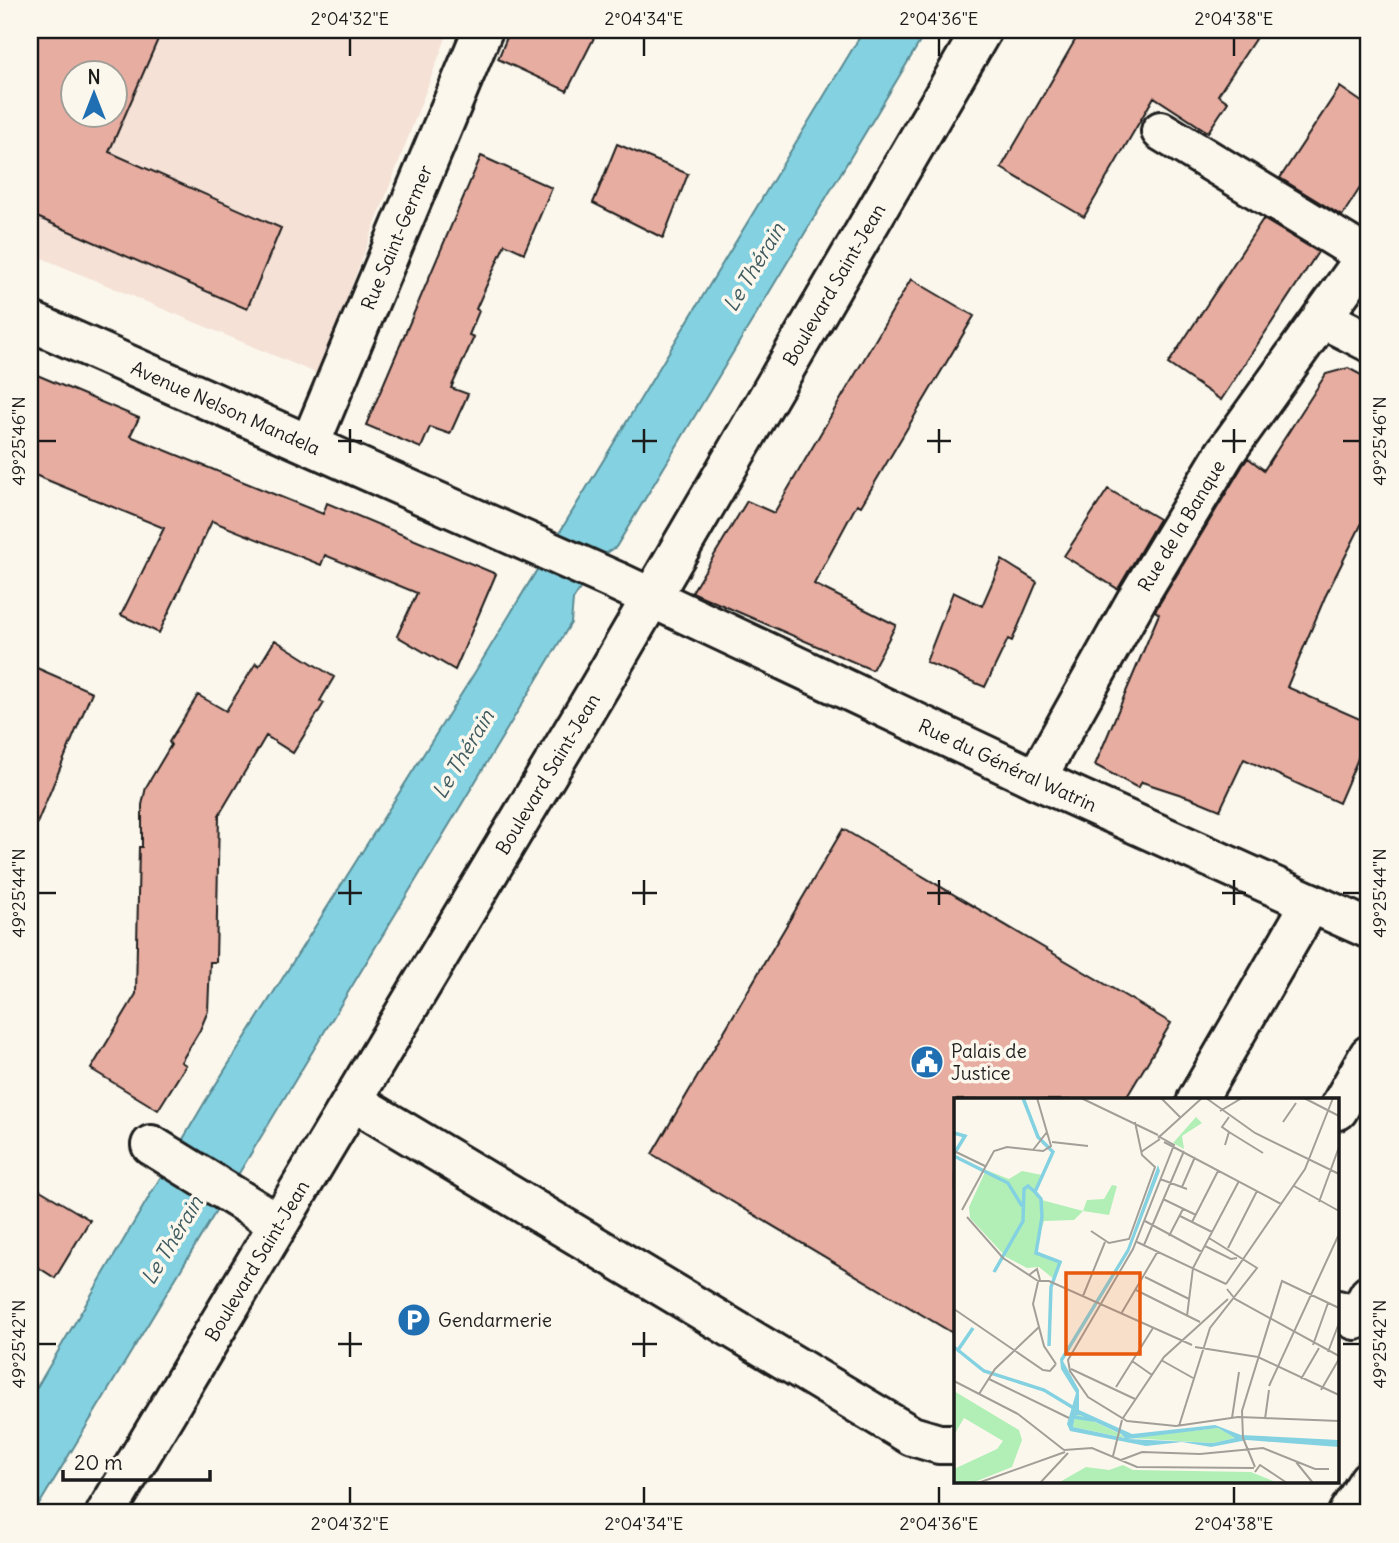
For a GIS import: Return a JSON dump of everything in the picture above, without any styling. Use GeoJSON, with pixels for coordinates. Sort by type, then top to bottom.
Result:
{"type":"FeatureCollection","features":[{"type":"Feature","properties":{"kind":"street","name":"Rue Saint-Germer"},"geometry":{"type":"LineString","coordinates":[[310,444],[483,30]]}},
{"type":"Feature","properties":{"kind":"street","name":"Boulevard Saint-Jean"},"geometry":{"type":"LineString","coordinates":[[106,1513],[651,597],[982,30]]}},
{"type":"Feature","properties":{"kind":"street"},"geometry":{"type":"LineString","coordinates":[[1161,131],[1368,254]]}},
{"type":"Feature","properties":{"kind":"street","name":"Rue de la Banque"},"geometry":{"type":"LineString","coordinates":[[1036,779],[1168,544],[1225,453],[1368,254]]}},
{"type":"Feature","properties":{"kind":"street"},"geometry":{"type":"LineString","coordinates":[[1322,318],[1369,342]]}},
{"type":"Feature","properties":{"kind":"street","name":"Avenue Nelson Mandela"},"geometry":{"type":"LineString","coordinates":[[30,321],[651,597]]}},
{"type":"Feature","properties":{"kind":"street","name":"Rue du Général Watrin"},"geometry":{"type":"LineString","coordinates":[[651,597],[1036,779],[1369,929]]}},
{"type":"Feature","properties":{"kind":"street"},"geometry":{"type":"LineString","coordinates":[[1197,1098],[1311,903]]}},
{"type":"Feature","properties":{"kind":"street"},"geometry":{"type":"LineString","coordinates":[[1340,1106],[1369,1055]]}},
{"type":"Feature","properties":{"kind":"street"},"geometry":{"type":"LineString","coordinates":[[353,1101],[912,1436],[939,1444],[954,1444]]}},
{"type":"Feature","properties":{"kind":"street"},"geometry":{"type":"LineString","coordinates":[[151,1145],[277,1223]]}},
{"type":"Feature","properties":{"kind":"street"},"geometry":{"type":"LineString","coordinates":[[1340,1311],[1355,1320],[1369,1295]]}},
{"type":"Feature","properties":{"kind":"street"},"geometry":{"type":"LineString","coordinates":[[1348,1513],[1369,1480]]}},
{"type":"Feature","properties":{"kind":"shaded area"},"geometry":{"type":"Polygon","coordinates":[[[30,30],[449,30],[318,374],[30,253],[30,30]]]}},
{"type":"Feature","properties":{"kind":"water","name":"Le Thérain"},"geometry":{"type":"Polygon","coordinates":[[[864,30],[927,30],[616,547],[599,558],[573,600],[571,623],[34,1513],[30,1513],[30,1399],[206,1100],[472,677],[864,30]]]}},
{"type":"Feature","properties":{"kind":"building"},"geometry":{"type":"Polygon","coordinates":[[[30,30],[162,30],[130,104],[130,60],[60,60],[60,130],[119,130],[109,152],[281,228],[247,309],[30,214],[30,30]]]}},
{"type":"Feature","properties":{"kind":"building"},"geometry":{"type":"Polygon","coordinates":[[[510,30],[598,30],[567,91],[498,59],[510,30]]]}},
{"type":"Feature","properties":{"kind":"building"},"geometry":{"type":"Polygon","coordinates":[[[1081,30],[1261,30],[1218,95],[1228,102],[1208,132],[1154,97],[1084,217],[1001,168],[1081,30]]]}},
{"type":"Feature","properties":{"kind":"building"},"geometry":{"type":"Polygon","coordinates":[[[1340,87],[1369,107],[1369,174],[1342,216],[1280,178],[1340,87]]]}},
{"type":"Feature","properties":{"kind":"building"},"geometry":{"type":"Polygon","coordinates":[[[617,144],[688,174],[663,238],[593,203],[617,144]]]}},
{"type":"Feature","properties":{"kind":"building"},"geometry":{"type":"Polygon","coordinates":[[[481,156],[552,188],[524,253],[505,244],[476,309],[479,311],[469,335],[474,337],[451,388],[468,394],[450,434],[430,427],[421,448],[366,425],[481,156]]]}},
{"type":"Feature","properties":{"kind":"building"},"geometry":{"type":"Polygon","coordinates":[[[1263,219],[1318,252],[1221,400],[1168,364],[1263,219]]]}},
{"type":"Feature","properties":{"kind":"building"},"geometry":{"type":"Polygon","coordinates":[[[911,279],[974,316],[861,506],[857,504],[814,584],[896,625],[872,670],[692,592],[747,501],[774,513],[911,279]]]}},
{"type":"Feature","properties":{"kind":"building"},"geometry":{"type":"Polygon","coordinates":[[[1348,368],[1369,379],[1369,509],[1325,597],[1287,687],[1369,723],[1357,761],[1339,803],[1244,759],[1220,810],[1142,782],[1138,788],[1095,765],[1159,614],[1155,611],[1243,465],[1248,458],[1264,470],[1326,374],[1348,368]]]}},
{"type":"Feature","properties":{"kind":"building"},"geometry":{"type":"Polygon","coordinates":[[[30,372],[139,418],[130,436],[323,514],[327,503],[496,574],[455,670],[397,636],[417,593],[325,555],[321,565],[212,521],[159,633],[121,615],[164,528],[30,473],[30,372]]]}},
{"type":"Feature","properties":{"kind":"building"},"geometry":{"type":"Polygon","coordinates":[[[1108,489],[1159,519],[1118,589],[1064,556],[1108,489]]]}},
{"type":"Feature","properties":{"kind":"building"},"geometry":{"type":"Polygon","coordinates":[[[1002,560],[1037,582],[1012,641],[1008,639],[985,687],[926,662],[953,592],[982,606],[1002,560]]]}},
{"type":"Feature","properties":{"kind":"building"},"geometry":{"type":"Polygon","coordinates":[[[275,640],[334,677],[320,701],[324,703],[293,753],[266,736],[219,815],[216,962],[210,962],[208,1011],[181,1062],[186,1065],[158,1110],[91,1069],[136,994],[139,847],[142,847],[142,805],[146,787],[171,745],[169,742],[198,695],[226,711],[256,663],[259,666],[275,640]]]}},
{"type":"Feature","properties":{"kind":"building"},"geometry":{"type":"Polygon","coordinates":[[[30,665],[92,692],[30,840],[30,665]]]}},
{"type":"Feature","properties":{"kind":"building","name":"Palais de Justice"},"geometry":{"type":"Polygon","coordinates":[[[843,829],[1171,1023],[1126,1098],[954,1098],[954,1334],[652,1154],[843,829]]]}},
{"type":"Feature","properties":{"kind":"building"},"geometry":{"type":"Polygon","coordinates":[[[30,1184],[90,1220],[55,1278],[30,1262],[30,1184]]]}},
{"type":"Feature","properties":{"kind":"place","name":"Palais de Justice"},"geometry":{"type":"Point","coordinates":[927,1062]}},
{"type":"Feature","properties":{"kind":"place","name":"Gendarmerie"},"geometry":{"type":"Point","coordinates":[414,1320]}}]}
